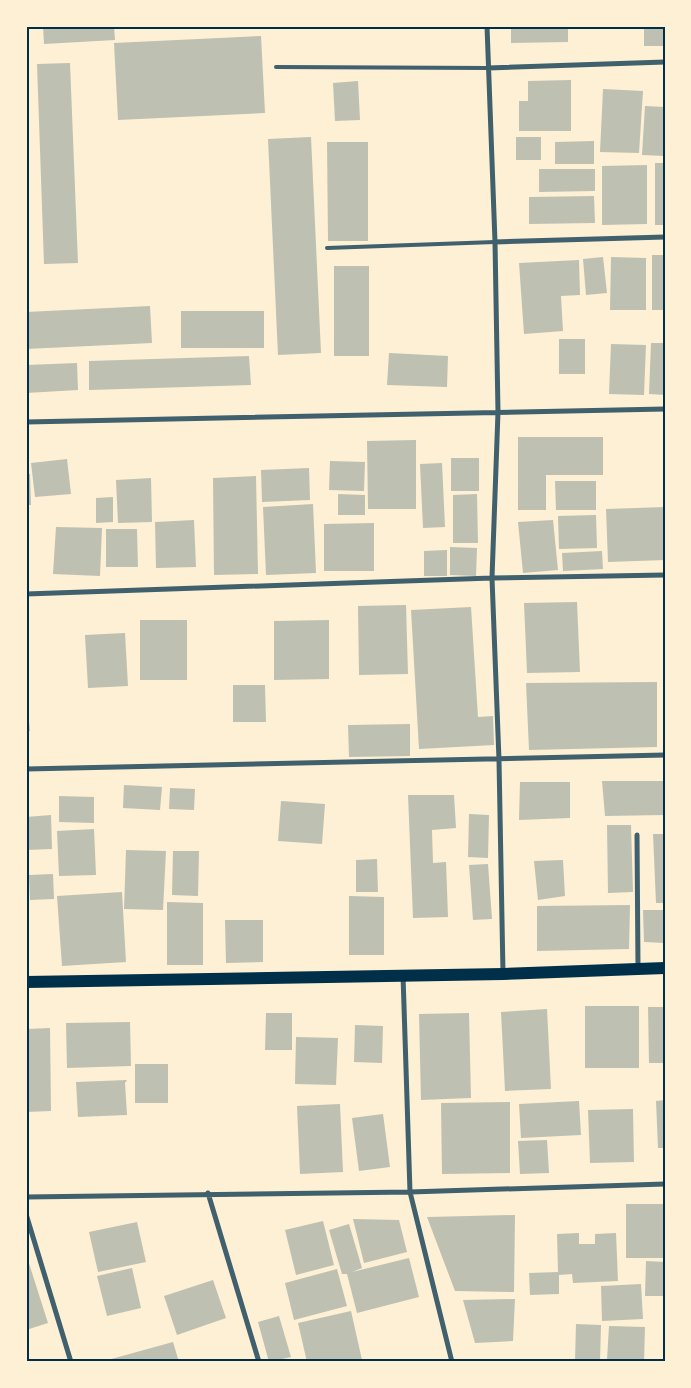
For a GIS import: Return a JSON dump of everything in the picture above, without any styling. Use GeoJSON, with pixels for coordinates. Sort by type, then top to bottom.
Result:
{"type":"FeatureCollection","features":[{"type":"Feature","properties":{"kind":"main road"},"geometry":{"type":"LineString","coordinates":[[26,982],[503,974],[665,968]]}},
{"type":"Feature","properties":{"kind":"street"},"geometry":{"type":"LineString","coordinates":[[487,26],[495,242],[498,412],[492,578],[499,760],[503,974]]}},
{"type":"Feature","properties":{"kind":"street"},"geometry":{"type":"LineString","coordinates":[[488,68],[665,62]]}},
{"type":"Feature","properties":{"kind":"street"},"geometry":{"type":"LineString","coordinates":[[495,242],[665,237]]}},
{"type":"Feature","properties":{"kind":"street"},"geometry":{"type":"LineString","coordinates":[[26,422],[665,409]]}},
{"type":"Feature","properties":{"kind":"street"},"geometry":{"type":"LineString","coordinates":[[26,594],[492,578],[665,575]]}},
{"type":"Feature","properties":{"kind":"street"},"geometry":{"type":"LineString","coordinates":[[26,769],[665,755]]}},
{"type":"Feature","properties":{"kind":"street"},"geometry":{"type":"LineString","coordinates":[[637,835],[638,969]]}},
{"type":"Feature","properties":{"kind":"street"},"geometry":{"type":"LineString","coordinates":[[403,975],[410,1192],[452,1362]]}},
{"type":"Feature","properties":{"kind":"street"},"geometry":{"type":"LineString","coordinates":[[26,1197],[208,1193],[410,1192],[665,1184]]}},
{"type":"Feature","properties":{"kind":"street"},"geometry":{"type":"LineString","coordinates":[[208,1193],[259,1362]]}},
{"type":"Feature","properties":{"kind":"street"},"geometry":{"type":"LineString","coordinates":[[26,1214],[71,1362]]}},
{"type":"Feature","properties":{"kind":"lane"},"geometry":{"type":"LineString","coordinates":[[276,67],[488,68]]}},
{"type":"Feature","properties":{"kind":"lane"},"geometry":{"type":"LineString","coordinates":[[327,248],[495,242]]}},
{"type":"Feature","properties":{"kind":"building"},"geometry":{"type":"Polygon","coordinates":[[[43,26],[114,26],[115,40],[44,44],[43,26]]]}},
{"type":"Feature","properties":{"kind":"building"},"geometry":{"type":"Polygon","coordinates":[[[511,26],[568,26],[568,42],[511,43],[511,26]]]}},
{"type":"Feature","properties":{"kind":"building"},"geometry":{"type":"Polygon","coordinates":[[[644,26],[665,26],[665,46],[644,46],[644,26]]]}},
{"type":"Feature","properties":{"kind":"building"},"geometry":{"type":"Polygon","coordinates":[[[261,36],[265,113],[118,120],[114,43],[261,36]]]}},
{"type":"Feature","properties":{"kind":"building"},"geometry":{"type":"Polygon","coordinates":[[[70,63],[78,263],[44,264],[37,64],[70,63]]]}},
{"type":"Feature","properties":{"kind":"building"},"geometry":{"type":"Polygon","coordinates":[[[571,80],[571,131],[519,131],[519,101],[528,101],[528,81],[571,80]]]}},
{"type":"Feature","properties":{"kind":"building"},"geometry":{"type":"Polygon","coordinates":[[[358,81],[360,120],[335,121],[333,83],[358,81]]]}},
{"type":"Feature","properties":{"kind":"building"},"geometry":{"type":"Polygon","coordinates":[[[603,89],[643,91],[639,153],[600,152],[603,89]]]}},
{"type":"Feature","properties":{"kind":"building"},"geometry":{"type":"Polygon","coordinates":[[[645,106],[665,107],[665,156],[642,155],[645,106]]]}},
{"type":"Feature","properties":{"kind":"building"},"geometry":{"type":"Polygon","coordinates":[[[311,137],[321,353],[278,355],[268,139],[311,137]]]}},
{"type":"Feature","properties":{"kind":"building"},"geometry":{"type":"Polygon","coordinates":[[[516,137],[541,137],[541,160],[516,160],[516,137]]]}},
{"type":"Feature","properties":{"kind":"building"},"geometry":{"type":"Polygon","coordinates":[[[594,141],[594,164],[555,164],[555,142],[594,141]]]}},
{"type":"Feature","properties":{"kind":"building"},"geometry":{"type":"Polygon","coordinates":[[[327,142],[368,142],[368,241],[328,241],[327,142]]]}},
{"type":"Feature","properties":{"kind":"building"},"geometry":{"type":"Polygon","coordinates":[[[655,163],[665,163],[665,225],[655,225],[655,163]]]}},
{"type":"Feature","properties":{"kind":"building"},"geometry":{"type":"Polygon","coordinates":[[[647,165],[647,224],[602,225],[602,166],[647,165]]]}},
{"type":"Feature","properties":{"kind":"building"},"geometry":{"type":"Polygon","coordinates":[[[539,169],[595,169],[595,191],[539,192],[539,169]]]}},
{"type":"Feature","properties":{"kind":"building"},"geometry":{"type":"Polygon","coordinates":[[[26,191],[29,191],[29,257],[26,257],[26,191]]]}},
{"type":"Feature","properties":{"kind":"building"},"geometry":{"type":"Polygon","coordinates":[[[594,196],[595,223],[529,224],[529,197],[594,196]]]}},
{"type":"Feature","properties":{"kind":"building"},"geometry":{"type":"Polygon","coordinates":[[[652,255],[665,255],[665,310],[652,310],[652,255]]]}},
{"type":"Feature","properties":{"kind":"building"},"geometry":{"type":"Polygon","coordinates":[[[603,257],[607,293],[586,295],[583,259],[603,257]]]}},
{"type":"Feature","properties":{"kind":"building"},"geometry":{"type":"Polygon","coordinates":[[[611,257],[646,258],[646,310],[610,310],[611,257]]]}},
{"type":"Feature","properties":{"kind":"building"},"geometry":{"type":"Polygon","coordinates":[[[579,260],[580,295],[561,296],[563,331],[524,334],[519,263],[579,260]]]}},
{"type":"Feature","properties":{"kind":"building"},"geometry":{"type":"Polygon","coordinates":[[[334,266],[369,266],[369,356],[334,356],[334,266]]]}},
{"type":"Feature","properties":{"kind":"building"},"geometry":{"type":"Polygon","coordinates":[[[150,306],[152,343],[26,349],[26,312],[150,306]]]}},
{"type":"Feature","properties":{"kind":"building"},"geometry":{"type":"Polygon","coordinates":[[[181,311],[264,311],[264,348],[181,348],[181,311]]]}},
{"type":"Feature","properties":{"kind":"building"},"geometry":{"type":"Polygon","coordinates":[[[559,339],[585,339],[585,374],[559,374],[559,339]]]}},
{"type":"Feature","properties":{"kind":"building"},"geometry":{"type":"Polygon","coordinates":[[[651,343],[665,343],[665,395],[649,394],[651,343]]]}},
{"type":"Feature","properties":{"kind":"building"},"geometry":{"type":"Polygon","coordinates":[[[611,344],[646,345],[644,395],[609,394],[611,344]]]}},
{"type":"Feature","properties":{"kind":"building"},"geometry":{"type":"Polygon","coordinates":[[[389,353],[448,356],[447,387],[387,385],[389,353]]]}},
{"type":"Feature","properties":{"kind":"building"},"geometry":{"type":"Polygon","coordinates":[[[249,356],[251,385],[89,390],[89,361],[249,356]]]}},
{"type":"Feature","properties":{"kind":"building"},"geometry":{"type":"Polygon","coordinates":[[[77,363],[78,390],[26,393],[26,365],[77,363]]]}},
{"type":"Feature","properties":{"kind":"building"},"geometry":{"type":"Polygon","coordinates":[[[518,437],[603,437],[603,475],[546,475],[546,510],[518,510],[518,437]]]}},
{"type":"Feature","properties":{"kind":"building"},"geometry":{"type":"Polygon","coordinates":[[[416,440],[416,509],[368,509],[367,441],[416,440]]]}},
{"type":"Feature","properties":{"kind":"building"},"geometry":{"type":"Polygon","coordinates":[[[451,458],[479,458],[479,491],[451,491],[451,458]]]}},
{"type":"Feature","properties":{"kind":"building"},"geometry":{"type":"Polygon","coordinates":[[[67,459],[71,494],[35,497],[31,463],[67,459]]]}},
{"type":"Feature","properties":{"kind":"building"},"geometry":{"type":"Polygon","coordinates":[[[330,461],[365,462],[364,491],[329,490],[330,461]]]}},
{"type":"Feature","properties":{"kind":"building"},"geometry":{"type":"Polygon","coordinates":[[[442,463],[445,527],[423,528],[420,464],[442,463]]]}},
{"type":"Feature","properties":{"kind":"building"},"geometry":{"type":"Polygon","coordinates":[[[309,468],[310,500],[262,502],[261,470],[309,468]]]}},
{"type":"Feature","properties":{"kind":"building"},"geometry":{"type":"Polygon","coordinates":[[[26,474],[30,474],[31,505],[26,505],[26,474]]]}},
{"type":"Feature","properties":{"kind":"building"},"geometry":{"type":"Polygon","coordinates":[[[256,476],[258,574],[214,575],[213,478],[256,476]]]}},
{"type":"Feature","properties":{"kind":"building"},"geometry":{"type":"Polygon","coordinates":[[[151,478],[152,522],[118,523],[116,480],[151,478]]]}},
{"type":"Feature","properties":{"kind":"building"},"geometry":{"type":"Polygon","coordinates":[[[555,481],[596,481],[596,510],[556,510],[555,481]]]}},
{"type":"Feature","properties":{"kind":"building"},"geometry":{"type":"Polygon","coordinates":[[[338,494],[365,495],[365,515],[338,515],[338,494]]]}},
{"type":"Feature","properties":{"kind":"building"},"geometry":{"type":"Polygon","coordinates":[[[477,494],[478,543],[453,543],[453,495],[477,494]]]}},
{"type":"Feature","properties":{"kind":"building"},"geometry":{"type":"Polygon","coordinates":[[[113,497],[113,522],[96,523],[96,498],[113,497]]]}},
{"type":"Feature","properties":{"kind":"building"},"geometry":{"type":"Polygon","coordinates":[[[313,504],[316,573],[266,575],[263,507],[313,504]]]}},
{"type":"Feature","properties":{"kind":"building"},"geometry":{"type":"Polygon","coordinates":[[[665,507],[665,560],[608,562],[606,509],[665,507]]]}},
{"type":"Feature","properties":{"kind":"building"},"geometry":{"type":"Polygon","coordinates":[[[596,515],[597,548],[559,549],[558,516],[596,515]]]}},
{"type":"Feature","properties":{"kind":"building"},"geometry":{"type":"Polygon","coordinates":[[[194,520],[196,567],[156,568],[155,522],[194,520]]]}},
{"type":"Feature","properties":{"kind":"building"},"geometry":{"type":"Polygon","coordinates":[[[553,520],[558,570],[523,573],[518,522],[553,520]]]}},
{"type":"Feature","properties":{"kind":"building"},"geometry":{"type":"Polygon","coordinates":[[[374,523],[374,571],[324,571],[324,524],[374,523]]]}},
{"type":"Feature","properties":{"kind":"building"},"geometry":{"type":"Polygon","coordinates":[[[56,527],[102,528],[100,576],[53,574],[56,527]]]}},
{"type":"Feature","properties":{"kind":"building"},"geometry":{"type":"Polygon","coordinates":[[[106,529],[137,529],[138,567],[106,567],[106,529]]]}},
{"type":"Feature","properties":{"kind":"building"},"geometry":{"type":"Polygon","coordinates":[[[450,547],[477,548],[476,576],[450,575],[450,547]]]}},
{"type":"Feature","properties":{"kind":"building"},"geometry":{"type":"Polygon","coordinates":[[[447,550],[447,576],[424,576],[424,551],[447,550]]]}},
{"type":"Feature","properties":{"kind":"building"},"geometry":{"type":"Polygon","coordinates":[[[602,551],[603,569],[563,571],[562,553],[602,551]]]}},
{"type":"Feature","properties":{"kind":"building"},"geometry":{"type":"Polygon","coordinates":[[[577,602],[580,672],[527,673],[524,603],[577,602]]]}},
{"type":"Feature","properties":{"kind":"building"},"geometry":{"type":"Polygon","coordinates":[[[406,605],[408,674],[359,675],[358,606],[406,605]]]}},
{"type":"Feature","properties":{"kind":"building"},"geometry":{"type":"Polygon","coordinates":[[[471,607],[478,717],[493,716],[494,745],[419,749],[411,610],[471,607]]]}},
{"type":"Feature","properties":{"kind":"building"},"geometry":{"type":"Polygon","coordinates":[[[140,620],[187,620],[187,680],[140,680],[140,620]]]}},
{"type":"Feature","properties":{"kind":"building"},"geometry":{"type":"Polygon","coordinates":[[[329,620],[329,679],[274,680],[274,621],[329,620]]]}},
{"type":"Feature","properties":{"kind":"building"},"geometry":{"type":"Polygon","coordinates":[[[125,633],[128,686],[88,688],[85,635],[125,633]]]}},
{"type":"Feature","properties":{"kind":"building"},"geometry":{"type":"Polygon","coordinates":[[[657,682],[657,747],[529,750],[526,683],[657,682]]]}},
{"type":"Feature","properties":{"kind":"building"},"geometry":{"type":"Polygon","coordinates":[[[233,685],[265,685],[266,722],[233,722],[233,685]]]}},
{"type":"Feature","properties":{"kind":"building"},"geometry":{"type":"Polygon","coordinates":[[[26,695],[30,731],[26,731],[26,695]]]}},
{"type":"Feature","properties":{"kind":"building"},"geometry":{"type":"Polygon","coordinates":[[[410,724],[410,756],[349,757],[348,725],[410,724]]]}},
{"type":"Feature","properties":{"kind":"building"},"geometry":{"type":"Polygon","coordinates":[[[602,781],[665,781],[665,815],[605,816],[602,781]]]}},
{"type":"Feature","properties":{"kind":"building"},"geometry":{"type":"Polygon","coordinates":[[[520,782],[570,782],[570,818],[519,820],[520,782]]]}},
{"type":"Feature","properties":{"kind":"building"},"geometry":{"type":"Polygon","coordinates":[[[124,785],[162,787],[160,810],[123,808],[124,785]]]}},
{"type":"Feature","properties":{"kind":"building"},"geometry":{"type":"Polygon","coordinates":[[[170,788],[195,789],[194,810],[169,809],[170,788]]]}},
{"type":"Feature","properties":{"kind":"building"},"geometry":{"type":"Polygon","coordinates":[[[408,795],[454,795],[456,828],[432,830],[433,863],[446,862],[448,917],[413,918],[408,795]]]}},
{"type":"Feature","properties":{"kind":"building"},"geometry":{"type":"Polygon","coordinates":[[[59,796],[94,797],[94,823],[59,822],[59,796]]]}},
{"type":"Feature","properties":{"kind":"building"},"geometry":{"type":"Polygon","coordinates":[[[281,801],[325,804],[322,844],[278,841],[281,801]]]}},
{"type":"Feature","properties":{"kind":"building"},"geometry":{"type":"Polygon","coordinates":[[[469,814],[489,815],[488,858],[468,857],[469,814]]]}},
{"type":"Feature","properties":{"kind":"building"},"geometry":{"type":"Polygon","coordinates":[[[51,815],[52,849],[26,850],[26,817],[51,815]]]}},
{"type":"Feature","properties":{"kind":"building"},"geometry":{"type":"Polygon","coordinates":[[[607,825],[631,825],[633,892],[608,893],[607,825]]]}},
{"type":"Feature","properties":{"kind":"building"},"geometry":{"type":"Polygon","coordinates":[[[94,829],[96,875],[59,876],[57,831],[94,829]]]}},
{"type":"Feature","properties":{"kind":"building"},"geometry":{"type":"Polygon","coordinates":[[[653,834],[665,834],[665,903],[656,903],[653,834]]]}},
{"type":"Feature","properties":{"kind":"building"},"geometry":{"type":"Polygon","coordinates":[[[126,850],[166,851],[163,910],[124,909],[126,850]]]}},
{"type":"Feature","properties":{"kind":"building"},"geometry":{"type":"Polygon","coordinates":[[[173,851],[199,851],[198,896],[172,895],[173,851]]]}},
{"type":"Feature","properties":{"kind":"building"},"geometry":{"type":"Polygon","coordinates":[[[377,859],[378,892],[356,892],[356,860],[377,859]]]}},
{"type":"Feature","properties":{"kind":"building"},"geometry":{"type":"Polygon","coordinates":[[[563,860],[565,896],[538,900],[534,861],[563,860]]]}},
{"type":"Feature","properties":{"kind":"building"},"geometry":{"type":"Polygon","coordinates":[[[488,864],[492,919],[473,920],[469,865],[488,864]]]}},
{"type":"Feature","properties":{"kind":"building"},"geometry":{"type":"Polygon","coordinates":[[[53,874],[54,899],[30,900],[29,875],[53,874]]]}},
{"type":"Feature","properties":{"kind":"building"},"geometry":{"type":"Polygon","coordinates":[[[122,892],[126,962],[62,966],[57,896],[122,892]]]}},
{"type":"Feature","properties":{"kind":"building"},"geometry":{"type":"Polygon","coordinates":[[[349,896],[384,897],[384,955],[349,955],[349,896]]]}},
{"type":"Feature","properties":{"kind":"building"},"geometry":{"type":"Polygon","coordinates":[[[167,902],[203,903],[203,965],[167,965],[167,902]]]}},
{"type":"Feature","properties":{"kind":"building"},"geometry":{"type":"Polygon","coordinates":[[[630,905],[629,949],[537,951],[537,906],[630,905]]]}},
{"type":"Feature","properties":{"kind":"building"},"geometry":{"type":"Polygon","coordinates":[[[643,910],[665,910],[665,943],[644,942],[643,910]]]}},
{"type":"Feature","properties":{"kind":"building"},"geometry":{"type":"Polygon","coordinates":[[[225,920],[263,920],[263,962],[226,963],[225,920]]]}},
{"type":"Feature","properties":{"kind":"building"},"geometry":{"type":"Polygon","coordinates":[[[585,1006],[639,1006],[639,1068],[585,1068],[585,1006]]]}},
{"type":"Feature","properties":{"kind":"building"},"geometry":{"type":"Polygon","coordinates":[[[648,1007],[665,1007],[665,1063],[649,1063],[648,1007]]]}},
{"type":"Feature","properties":{"kind":"building"},"geometry":{"type":"Polygon","coordinates":[[[547,1009],[551,1089],[505,1091],[501,1012],[547,1009]]]}},
{"type":"Feature","properties":{"kind":"building"},"geometry":{"type":"Polygon","coordinates":[[[266,1013],[292,1013],[292,1050],[265,1050],[266,1013]]]}},
{"type":"Feature","properties":{"kind":"building"},"geometry":{"type":"Polygon","coordinates":[[[469,1013],[471,1098],[421,1100],[419,1014],[469,1013]]]}},
{"type":"Feature","properties":{"kind":"building"},"geometry":{"type":"Polygon","coordinates":[[[130,1022],[131,1066],[67,1068],[66,1023],[130,1022]]]}},
{"type":"Feature","properties":{"kind":"building"},"geometry":{"type":"Polygon","coordinates":[[[355,1025],[383,1026],[382,1063],[354,1062],[355,1025]]]}},
{"type":"Feature","properties":{"kind":"building"},"geometry":{"type":"Polygon","coordinates":[[[50,1028],[51,1111],[26,1112],[26,1029],[50,1028]]]}},
{"type":"Feature","properties":{"kind":"building"},"geometry":{"type":"Polygon","coordinates":[[[296,1037],[338,1038],[336,1085],[295,1084],[296,1037]]]}},
{"type":"Feature","properties":{"kind":"building"},"geometry":{"type":"Polygon","coordinates":[[[135,1064],[168,1064],[168,1103],[135,1103],[135,1064]]]}},
{"type":"Feature","properties":{"kind":"building"},"geometry":{"type":"Polygon","coordinates":[[[127,1080],[125,1083],[127,1115],[78,1117],[76,1082],[127,1080]]]}},
{"type":"Feature","properties":{"kind":"building"},"geometry":{"type":"Polygon","coordinates":[[[665,1100],[665,1148],[658,1148],[656,1101],[665,1100]]]}},
{"type":"Feature","properties":{"kind":"building"},"geometry":{"type":"Polygon","coordinates":[[[579,1101],[581,1135],[521,1138],[519,1104],[579,1101]]]}},
{"type":"Feature","properties":{"kind":"building"},"geometry":{"type":"Polygon","coordinates":[[[510,1102],[510,1173],[442,1174],[441,1103],[510,1102]]]}},
{"type":"Feature","properties":{"kind":"building"},"geometry":{"type":"Polygon","coordinates":[[[340,1104],[343,1172],[300,1174],[297,1106],[340,1104]]]}},
{"type":"Feature","properties":{"kind":"building"},"geometry":{"type":"Polygon","coordinates":[[[633,1109],[634,1162],[590,1163],[588,1110],[633,1109]]]}},
{"type":"Feature","properties":{"kind":"building"},"geometry":{"type":"Polygon","coordinates":[[[383,1114],[390,1167],[359,1171],[352,1118],[383,1114]]]}},
{"type":"Feature","properties":{"kind":"building"},"geometry":{"type":"Polygon","coordinates":[[[547,1140],[549,1173],[520,1174],[518,1141],[547,1140]]]}},
{"type":"Feature","properties":{"kind":"building"},"geometry":{"type":"Polygon","coordinates":[[[626,1204],[665,1204],[665,1258],[626,1258],[626,1204]]]}},
{"type":"Feature","properties":{"kind":"building"},"geometry":{"type":"Polygon","coordinates":[[[515,1215],[514,1292],[455,1291],[427,1217],[515,1215]]]}},
{"type":"Feature","properties":{"kind":"building"},"geometry":{"type":"Polygon","coordinates":[[[353,1219],[399,1220],[407,1252],[364,1263],[353,1219]]]}},
{"type":"Feature","properties":{"kind":"building"},"geometry":{"type":"Polygon","coordinates":[[[323,1221],[334,1265],[296,1275],[285,1230],[323,1221]]]}},
{"type":"Feature","properties":{"kind":"building"},"geometry":{"type":"Polygon","coordinates":[[[137,1222],[146,1262],[98,1272],[89,1232],[137,1222]]]}},
{"type":"Feature","properties":{"kind":"building"},"geometry":{"type":"Polygon","coordinates":[[[349,1224],[362,1268],[352,1272],[409,1258],[419,1297],[357,1313],[347,1274],[342,1274],[329,1230],[349,1224]]]}},
{"type":"Feature","properties":{"kind":"building"},"geometry":{"type":"Polygon","coordinates":[[[579,1233],[579,1244],[595,1244],[595,1234],[616,1233],[618,1281],[573,1283],[572,1274],[559,1275],[559,1294],[530,1295],[529,1273],[558,1272],[557,1234],[579,1233]]]}},
{"type":"Feature","properties":{"kind":"building"},"geometry":{"type":"Polygon","coordinates":[[[26,1254],[48,1323],[26,1330],[26,1254]]]}},
{"type":"Feature","properties":{"kind":"building"},"geometry":{"type":"Polygon","coordinates":[[[646,1261],[665,1262],[665,1296],[645,1296],[646,1261]]]}},
{"type":"Feature","properties":{"kind":"building"},"geometry":{"type":"Polygon","coordinates":[[[132,1268],[141,1308],[107,1316],[97,1276],[132,1268]]]}},
{"type":"Feature","properties":{"kind":"building"},"geometry":{"type":"Polygon","coordinates":[[[337,1269],[347,1306],[294,1320],[285,1283],[337,1269]]]}},
{"type":"Feature","properties":{"kind":"building"},"geometry":{"type":"Polygon","coordinates":[[[213,1280],[226,1318],[177,1335],[164,1296],[213,1280]]]}},
{"type":"Feature","properties":{"kind":"building"},"geometry":{"type":"Polygon","coordinates":[[[641,1284],[643,1319],[602,1321],[601,1286],[641,1284]]]}},
{"type":"Feature","properties":{"kind":"building"},"geometry":{"type":"Polygon","coordinates":[[[515,1299],[513,1341],[475,1343],[463,1300],[515,1299]]]}},
{"type":"Feature","properties":{"kind":"building"},"geometry":{"type":"Polygon","coordinates":[[[351,1311],[362,1360],[307,1362],[298,1323],[351,1311]]]}},
{"type":"Feature","properties":{"kind":"building"},"geometry":{"type":"Polygon","coordinates":[[[279,1316],[291,1357],[269,1362],[258,1322],[279,1316]]]}},
{"type":"Feature","properties":{"kind":"building"},"geometry":{"type":"Polygon","coordinates":[[[576,1324],[601,1325],[600,1362],[575,1361],[576,1324]]]}},
{"type":"Feature","properties":{"kind":"building"},"geometry":{"type":"Polygon","coordinates":[[[609,1326],[645,1327],[644,1362],[607,1360],[609,1326]]]}},
{"type":"Feature","properties":{"kind":"building"},"geometry":{"type":"Polygon","coordinates":[[[173,1342],[179,1362],[104,1362],[104,1361],[173,1342]]]}}]}
